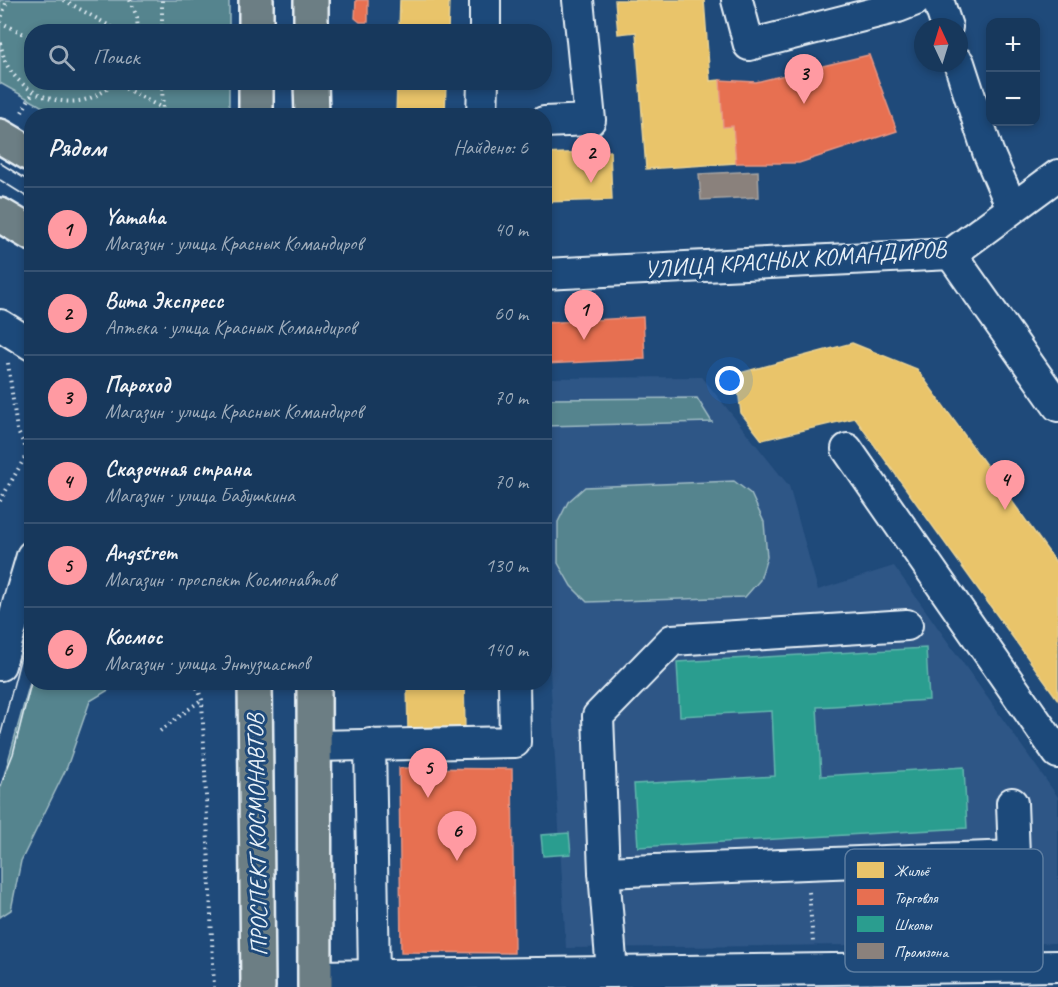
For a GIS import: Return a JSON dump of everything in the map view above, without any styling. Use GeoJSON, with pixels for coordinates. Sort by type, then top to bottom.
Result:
{"type":"FeatureCollection","features":[{"type":"Feature","properties":{"kind":"main road"},"geometry":{"type":"LineString","coordinates":[[256,0],[256,24]]}},
{"type":"Feature","properties":{"kind":"main road"},"geometry":{"type":"LineString","coordinates":[[311,0],[311,24]]}},
{"type":"Feature","properties":{"kind":"main road"},"geometry":{"type":"LineString","coordinates":[[256,90],[256,108]]}},
{"type":"Feature","properties":{"kind":"main road"},"geometry":{"type":"LineString","coordinates":[[312,90],[312,108]]}},
{"type":"Feature","properties":{"kind":"main road"},"geometry":{"type":"LineString","coordinates":[[0,136],[24,150]]}},
{"type":"Feature","properties":{"kind":"main road"},"geometry":{"type":"LineString","coordinates":[[0,214],[24,229]]}},
{"type":"Feature","properties":{"kind":"main road","name":"ПРОСПЕКТ КОСМОНАВТОВ"},"geometry":{"type":"LineString","coordinates":[[255,690],[258,987]]}},
{"type":"Feature","properties":{"kind":"main road"},"geometry":{"type":"LineString","coordinates":[[314,690],[315,981]]}},
{"type":"Feature","properties":{"kind":"street"},"geometry":{"type":"LineString","coordinates":[[484,24],[485,0]]}},
{"type":"Feature","properties":{"kind":"street"},"geometry":{"type":"LineString","coordinates":[[552,122],[590,120],[578,0]]}},
{"type":"Feature","properties":{"kind":"street"},"geometry":{"type":"LineString","coordinates":[[737,0],[749,45],[822,13],[898,7],[916,0]]}},
{"type":"Feature","properties":{"kind":"street"},"geometry":{"type":"LineString","coordinates":[[938,0],[944,18]]}},
{"type":"Feature","properties":{"kind":"street"},"geometry":{"type":"LineString","coordinates":[[962,72],[988,153],[1012,208]]}},
{"type":"Feature","properties":{"kind":"street"},"geometry":{"type":"LineString","coordinates":[[482,108],[483,90]]}},
{"type":"Feature","properties":{"kind":"street","name":"УЛИЦА КРАСНЫХ КОМАНДИРОВ"},"geometry":{"type":"LineString","coordinates":[[552,273],[951,254],[1058,175]]}},
{"type":"Feature","properties":{"kind":"street"},"geometry":{"type":"LineString","coordinates":[[951,254],[1058,406]]}},
{"type":"Feature","properties":{"kind":"street"},"geometry":{"type":"LineString","coordinates":[[847,448],[1058,753]]}},
{"type":"Feature","properties":{"kind":"street"},"geometry":{"type":"LineString","coordinates":[[0,666],[24,584]]}},
{"type":"Feature","properties":{"kind":"street"},"geometry":{"type":"LineString","coordinates":[[595,977],[604,872],[598,716],[672,640],[907,625]]}},
{"type":"Feature","properties":{"kind":"street"},"geometry":{"type":"LineString","coordinates":[[314,746],[515,742],[514,690]]}},
{"type":"Feature","properties":{"kind":"street"},"geometry":{"type":"LineString","coordinates":[[370,744],[374,975]]}},
{"type":"Feature","properties":{"kind":"street"},"geometry":{"type":"LineString","coordinates":[[1012,803],[1014,849]]}},
{"type":"Feature","properties":{"kind":"street"},"geometry":{"type":"LineString","coordinates":[[604,872],[845,863]]}},
{"type":"Feature","properties":{"kind":"street"},"geometry":{"type":"LineString","coordinates":[[1043,966],[1058,966]]}},
{"type":"Feature","properties":{"kind":"street"},"geometry":{"type":"LineString","coordinates":[[315,981],[374,975],[492,980],[595,977],[686,979],[845,969]]}},
{"type":"Feature","properties":{"kind":"path"},"geometry":{"type":"LineString","coordinates":[[7,0],[0,22],[24,34]]}},
{"type":"Feature","properties":{"kind":"path"},"geometry":{"type":"LineString","coordinates":[[64,0],[106,24]]}},
{"type":"Feature","properties":{"kind":"path"},"geometry":{"type":"LineString","coordinates":[[130,0],[137,24]]}},
{"type":"Feature","properties":{"kind":"path"},"geometry":{"type":"LineString","coordinates":[[162,0],[162,24]]}},
{"type":"Feature","properties":{"kind":"path"},"geometry":{"type":"LineString","coordinates":[[0,43],[6,62],[24,85]]}},
{"type":"Feature","properties":{"kind":"path"},"geometry":{"type":"LineString","coordinates":[[30,90],[60,101],[79,101],[106,90]]}},
{"type":"Feature","properties":{"kind":"path"},"geometry":{"type":"LineString","coordinates":[[129,90],[162,108],[162,90]]}},
{"type":"Feature","properties":{"kind":"path"},"geometry":{"type":"LineString","coordinates":[[24,108],[33,92]]}},
{"type":"Feature","properties":{"kind":"path"},"geometry":{"type":"LineString","coordinates":[[22,112],[24,108]]}},
{"type":"Feature","properties":{"kind":"path"},"geometry":{"type":"LineString","coordinates":[[12,341],[17,430],[24,444]]}},
{"type":"Feature","properties":{"kind":"path"},"geometry":{"type":"LineString","coordinates":[[0,501],[24,459]]}},
{"type":"Feature","properties":{"kind":"path"},"geometry":{"type":"LineString","coordinates":[[198,690],[202,700],[214,987]]}},
{"type":"Feature","properties":{"kind":"path"},"geometry":{"type":"LineString","coordinates":[[160,731],[202,700]]}},
{"type":"Feature","properties":{"kind":"path"},"geometry":{"type":"LineString","coordinates":[[807,864],[815,969]]}},
{"type":"Feature","properties":{"kind":"shaded area"},"geometry":{"type":"Polygon","coordinates":[[[702,377],[789,486],[818,590],[894,566],[1058,797],[1058,943],[1043,943],[1043,849],[845,849],[845,945],[566,948],[551,690],[552,378],[702,377]]]}},
{"type":"Feature","properties":{"kind":"green space"},"geometry":{"type":"Polygon","coordinates":[[[0,0],[229,0],[229,24],[24,24],[24,90],[229,90],[229,108],[45,108],[0,83],[0,0]]]}},
{"type":"Feature","properties":{"kind":"green space"},"geometry":{"type":"Polygon","coordinates":[[[697,398],[712,422],[552,426],[552,399],[697,398]]]}},
{"type":"Feature","properties":{"kind":"green space"},"geometry":{"type":"Polygon","coordinates":[[[734,481],[751,494],[764,522],[767,557],[760,580],[745,597],[587,602],[571,586],[558,563],[558,522],[568,502],[585,487],[734,481]]]}},
{"type":"Feature","properties":{"kind":"green space"},"geometry":{"type":"Polygon","coordinates":[[[28,690],[108,690],[90,701],[67,767],[21,861],[11,910],[0,917],[0,790],[28,690]]]}},
{"type":"Feature","properties":{"kind":"building: Жильё"},"geometry":{"type":"Polygon","coordinates":[[[400,0],[449,0],[448,24],[399,24],[400,0]]]}},
{"type":"Feature","properties":{"kind":"building: Жильё"},"geometry":{"type":"Polygon","coordinates":[[[615,0],[704,0],[710,81],[720,80],[723,127],[733,126],[736,163],[646,169],[636,32],[618,34],[615,0]]]}},
{"type":"Feature","properties":{"kind":"building: Жильё"},"geometry":{"type":"Polygon","coordinates":[[[397,90],[446,90],[445,108],[396,108],[397,90]]]}},
{"type":"Feature","properties":{"kind":"building: Жильё"},"geometry":{"type":"Polygon","coordinates":[[[610,151],[612,200],[552,202],[552,154],[610,151]]]}},
{"type":"Feature","properties":{"kind":"building: Жильё"},"geometry":{"type":"Polygon","coordinates":[[[852,343],[917,369],[1058,565],[1058,700],[855,418],[762,440],[741,413],[736,374],[852,343]]]}},
{"type":"Feature","properties":{"kind":"building: Жильё"},"geometry":{"type":"Polygon","coordinates":[[[407,690],[464,690],[465,730],[408,731],[407,690]]]}},
{"type":"Feature","properties":{"kind":"building: Торговля"},"geometry":{"type":"Polygon","coordinates":[[[356,0],[368,0],[368,22],[360,22],[355,18],[356,0]]]}},
{"type":"Feature","properties":{"kind":"building: Торговля"},"geometry":{"type":"Polygon","coordinates":[[[869,55],[897,131],[799,163],[736,163],[733,126],[723,127],[720,80],[756,82],[869,55]]]}},
{"type":"Feature","properties":{"kind":"building: Торговля"},"geometry":{"type":"Polygon","coordinates":[[[643,317],[645,359],[552,364],[552,323],[643,317]]]}},
{"type":"Feature","properties":{"kind":"building: Торговля"},"geometry":{"type":"Polygon","coordinates":[[[399,768],[512,769],[514,953],[401,952],[399,768]]]}},
{"type":"Feature","properties":{"kind":"building: Школы"},"geometry":{"type":"Polygon","coordinates":[[[926,648],[929,700],[817,707],[821,776],[964,767],[967,828],[638,847],[634,784],[775,776],[772,711],[680,716],[677,662],[926,648]]]}},
{"type":"Feature","properties":{"kind":"building: Школы"},"geometry":{"type":"Polygon","coordinates":[[[569,833],[571,854],[543,856],[541,835],[569,833]]]}},
{"type":"Feature","properties":{"kind":"building: Промзона"},"geometry":{"type":"Polygon","coordinates":[[[758,171],[759,197],[701,200],[699,174],[758,171]]]}},
{"type":"Feature","properties":{"kind":"tram line"},"geometry":{"type":"LineString","coordinates":[[0,163],[24,178]]}},
{"type":"Feature","properties":{"kind":"tram line"},"geometry":{"type":"LineString","coordinates":[[0,180],[24,195]]}},
{"type":"Feature","properties":{"kind":"tram line"},"geometry":{"type":"LineString","coordinates":[[0,737],[24,645]]}},
{"type":"Feature","properties":{"kind":"tram line"},"geometry":{"type":"LineString","coordinates":[[0,787],[13,754],[29,690]]}},
{"type":"Feature","properties":{"kind":"place","name":"Пароход"},"geometry":{"type":"Point","coordinates":[804,104]}},
{"type":"Feature","properties":{"kind":"place","name":"Вита Экспресс"},"geometry":{"type":"Point","coordinates":[591,183]}},
{"type":"Feature","properties":{"kind":"place","name":"Yamaha"},"geometry":{"type":"Point","coordinates":[584,340]}},
{"type":"Feature","properties":{"kind":"place","name":"Сказочная страна"},"geometry":{"type":"Point","coordinates":[1005,510]}},
{"type":"Feature","properties":{"kind":"place","name":"Angstrem"},"geometry":{"type":"Point","coordinates":[428,798]}},
{"type":"Feature","properties":{"kind":"place","name":"Космос"},"geometry":{"type":"Point","coordinates":[457,861]}}]}
